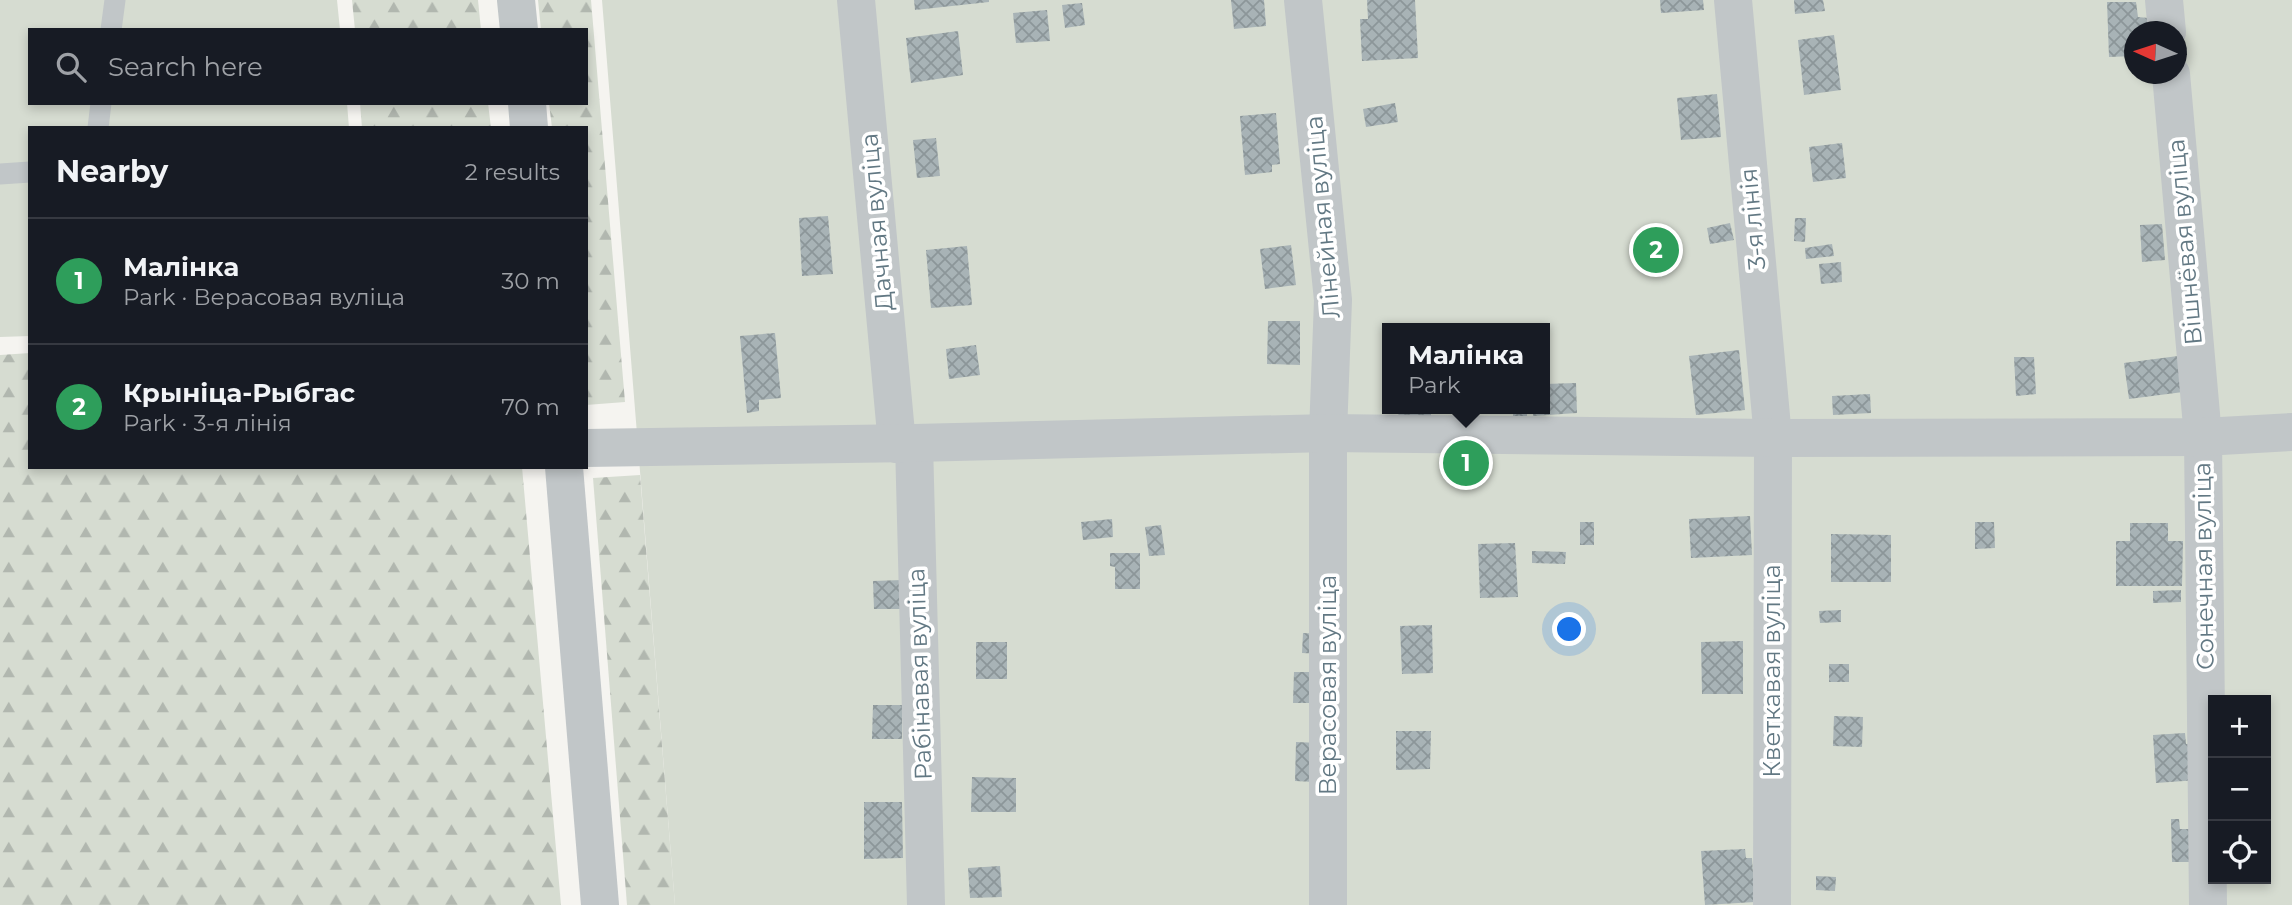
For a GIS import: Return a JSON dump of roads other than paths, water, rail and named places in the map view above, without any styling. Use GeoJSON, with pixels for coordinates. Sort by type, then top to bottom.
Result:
{"type":"FeatureCollection","features":[{"type":"Feature","properties":{"kind":"street"},"geometry":{"type":"LineString","coordinates":[[516,0],[519,28]]}},
{"type":"Feature","properties":{"kind":"street","name":"Дачная вуліца"},"geometry":{"type":"LineString","coordinates":[[856,0],[905,443]]}},
{"type":"Feature","properties":{"kind":"street","name":"Лінейная вуліца"},"geometry":{"type":"LineString","coordinates":[[1303,0],[1333,300],[1328,449]]}},
{"type":"Feature","properties":{"kind":"street","name":"3-я лінія"},"geometry":{"type":"LineString","coordinates":[[1733,0],[1773,438]]}},
{"type":"Feature","properties":{"kind":"street"},"geometry":{"type":"LineString","coordinates":[[2164,0],[2166,21]]}},
{"type":"Feature","properties":{"kind":"street","name":"Вішнёвая вуліца"},"geometry":{"type":"LineString","coordinates":[[2172,84],[2201,424]]}},
{"type":"Feature","properties":{"kind":"street"},"geometry":{"type":"LineString","coordinates":[[527,105],[529,126]]}},
{"type":"Feature","properties":{"kind":"street"},"geometry":{"type":"LineString","coordinates":[[588,448],[905,443],[1328,449],[2201,424],[2292,432]]}},
{"type":"Feature","properties":{"kind":"street","name":"Сонечная вуліца"},"geometry":{"type":"LineString","coordinates":[[2201,424],[2208,905]]}},
{"type":"Feature","properties":{"kind":"street","name":"Кветкавая вуліца"},"geometry":{"type":"LineString","coordinates":[[1772,905],[1773,438]]}},
{"type":"Feature","properties":{"kind":"street","name":"Рабінавая вуліца"},"geometry":{"type":"LineString","coordinates":[[905,443],[926,905]]}},
{"type":"Feature","properties":{"kind":"street","name":"Верасовая вуліца"},"geometry":{"type":"LineString","coordinates":[[1328,449],[1328,905]]}},
{"type":"Feature","properties":{"kind":"street"},"geometry":{"type":"LineString","coordinates":[[564,469],[600,905]]}},
{"type":"Feature","properties":{"kind":"lane"},"geometry":{"type":"LineString","coordinates":[[111,28],[115,0]]}},
{"type":"Feature","properties":{"kind":"lane"},"geometry":{"type":"LineString","coordinates":[[98,126],[101,105]]}},
{"type":"Feature","properties":{"kind":"lane"},"geometry":{"type":"LineString","coordinates":[[0,174],[28,172]]}},
{"type":"Feature","properties":{"kind":"place","name":"Крыніца-Рыбгас"},"geometry":{"type":"Point","coordinates":[1656,250]}},
{"type":"Feature","properties":{"kind":"place","name":"Малінка"},"geometry":{"type":"Point","coordinates":[1466,463]}}]}
